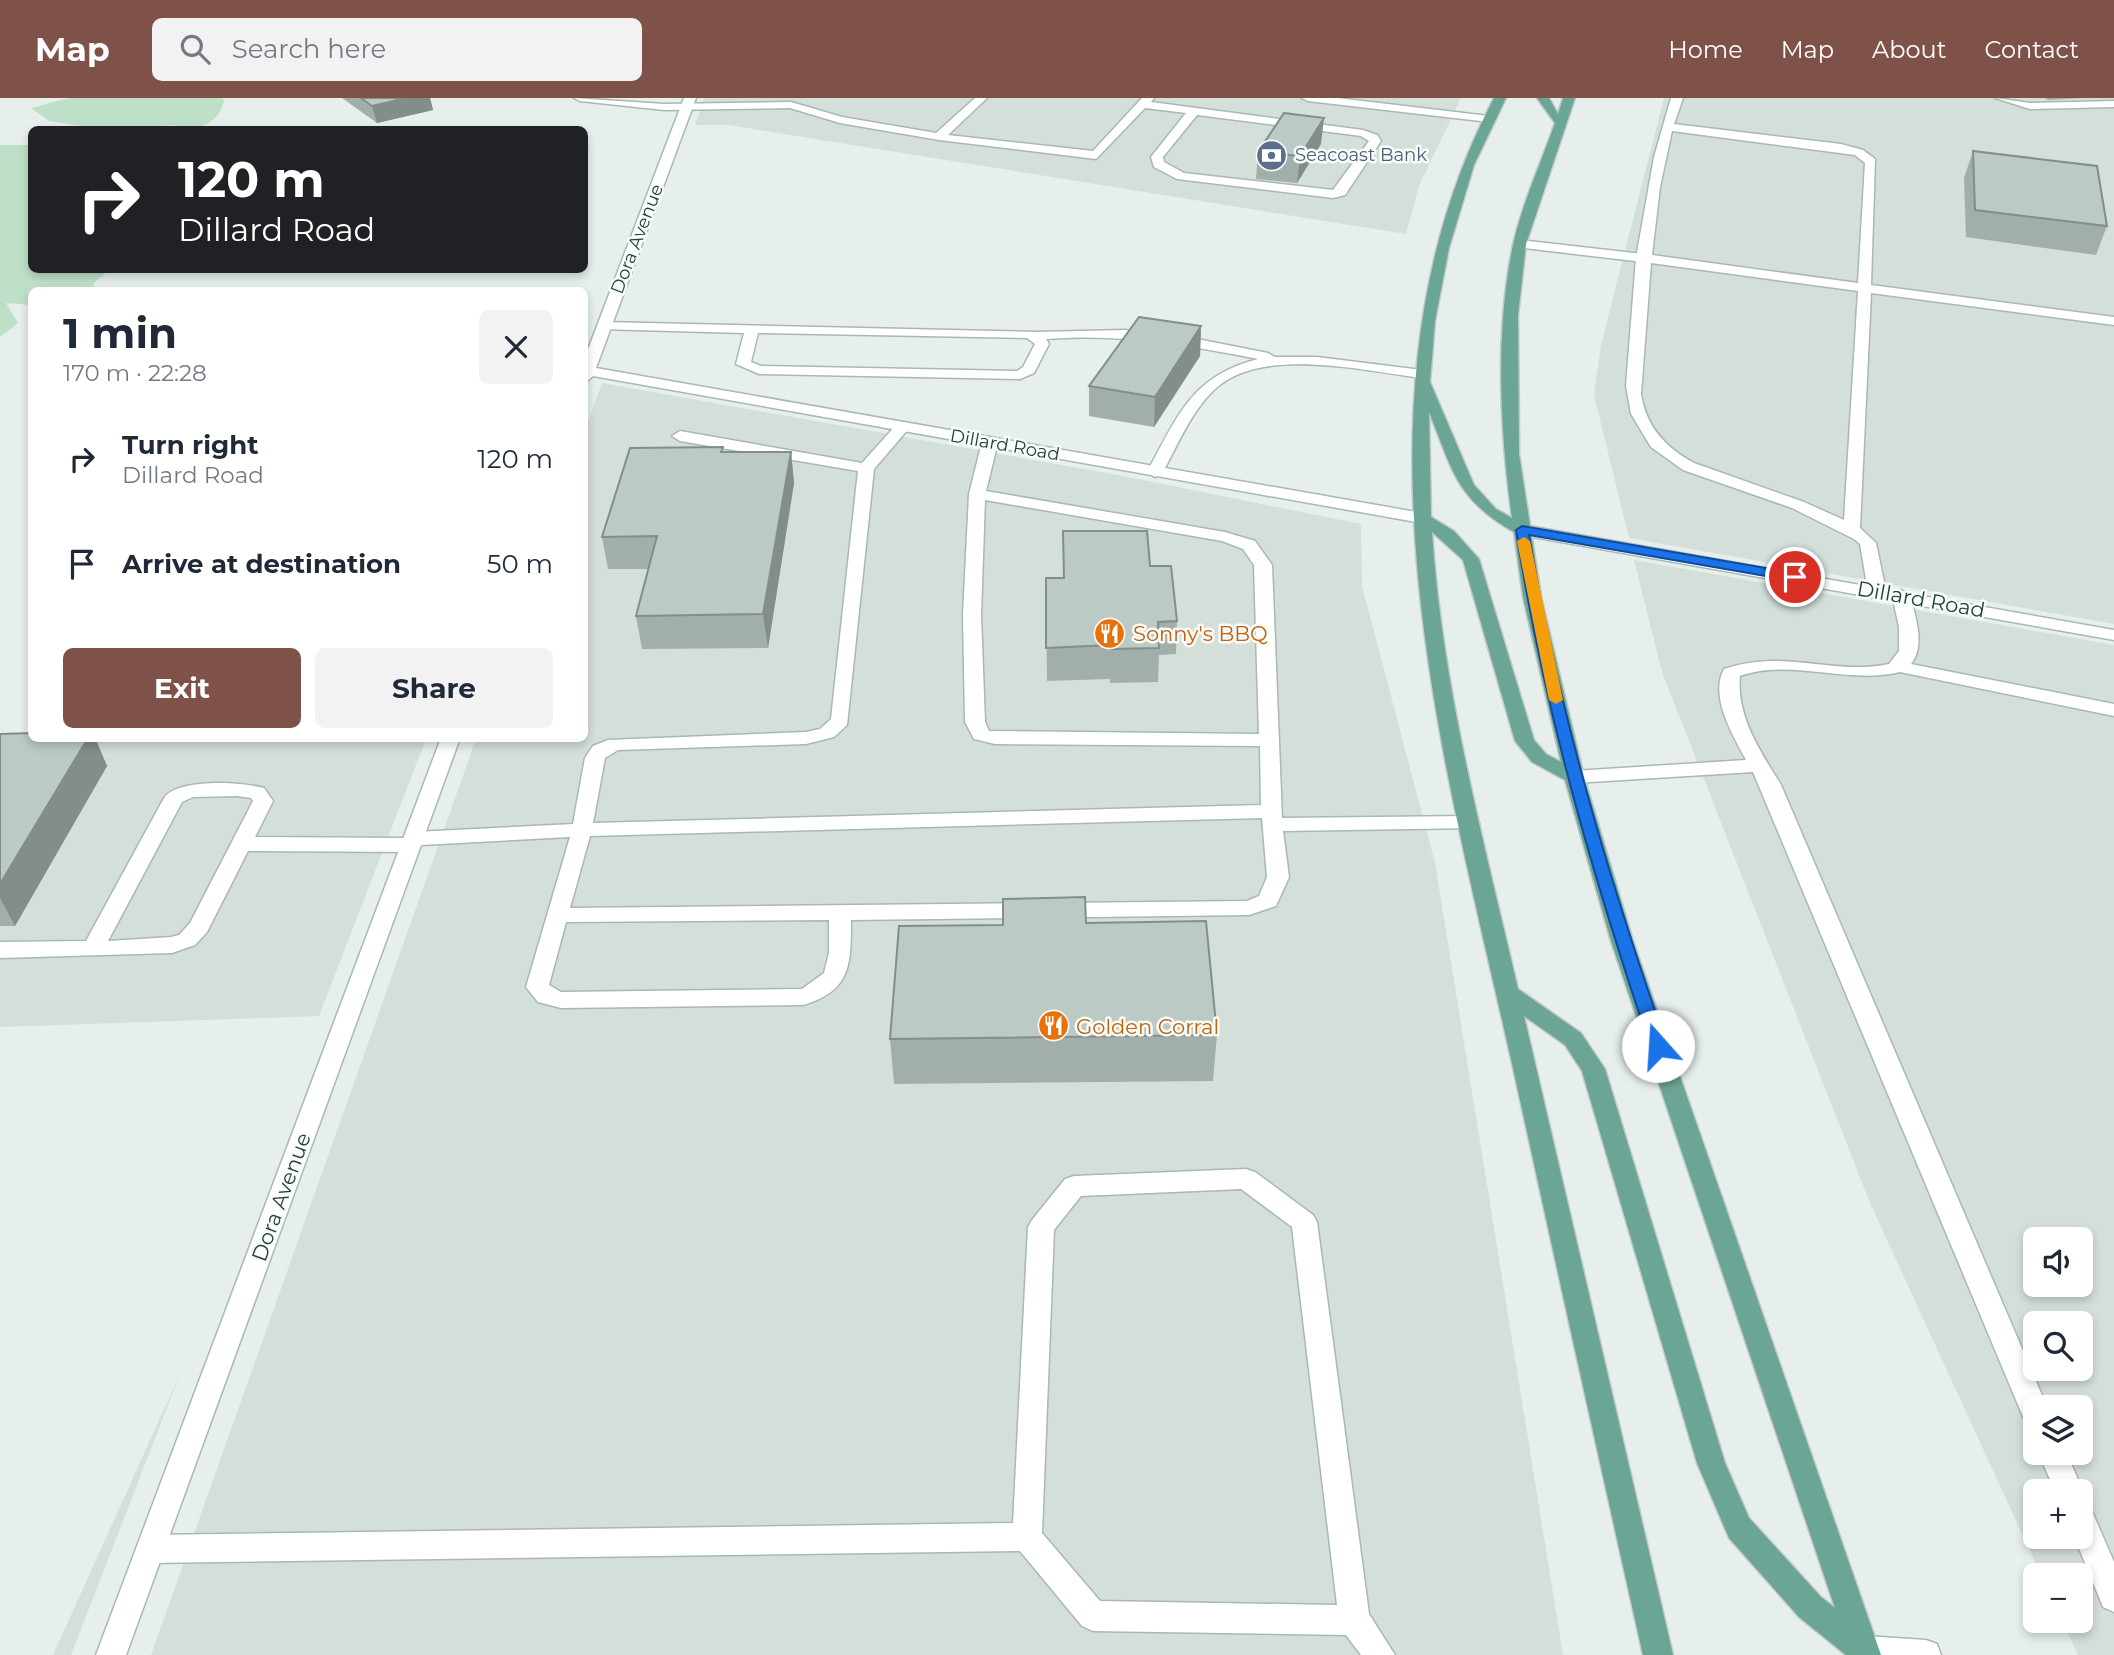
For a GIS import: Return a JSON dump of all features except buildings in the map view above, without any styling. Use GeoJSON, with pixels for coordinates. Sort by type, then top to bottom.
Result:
{"type":"FeatureCollection","features":[{"type":"Feature","properties":{"kind":"main road"},"geometry":{"type":"LineString","coordinates":[[1500,98],[1464,174],[1446,234],[1431,301],[1422,375],[1419,445],[1422,518],[1433,640],[1469,823],[1658,1655]]}},
{"type":"Feature","properties":{"kind":"main road"},"geometry":{"type":"LineString","coordinates":[[1543,98],[1550,112],[1559,121]]}},
{"type":"Feature","properties":{"kind":"main road"},"geometry":{"type":"LineString","coordinates":[[1569,98],[1559,121],[1520,244],[1511,315],[1511,454],[1532,597],[1574,778],[1627,954],[1865,1653]]}},
{"type":"Feature","properties":{"kind":"main road"},"geometry":{"type":"LineString","coordinates":[[1422,375],[1467,486],[1490,512],[1522,530]]}},
{"type":"Feature","properties":{"kind":"main road"},"geometry":{"type":"LineString","coordinates":[[1422,518],[1448,535],[1471,559],[1525,741],[1539,758],[1574,778]]}},
{"type":"Feature","properties":{"kind":"main road"},"geometry":{"type":"LineString","coordinates":[[1510,995],[1573,1039],[1593,1069],[1711,1463],[1739,1528],[1810,1606],[1865,1653]]}},
{"type":"Feature","properties":{"kind":"street"},"geometry":{"type":"LineString","coordinates":[[580,98],[791,105],[840,120],[939,137],[1096,155],[1145,101],[1194,112],[1373,137],[1375,141],[1343,189],[1333,194],[1321,195],[1181,176],[1158,164]]}},
{"type":"Feature","properties":{"kind":"street"},"geometry":{"type":"LineString","coordinates":[[791,105],[803,98]]}},
{"type":"Feature","properties":{"kind":"street"},"geometry":{"type":"LineString","coordinates":[[939,137],[981,98]]}},
{"type":"Feature","properties":{"kind":"street"},"geometry":{"type":"LineString","coordinates":[[1316,98],[1489,119]]}},
{"type":"Feature","properties":{"kind":"street"},"geometry":{"type":"LineString","coordinates":[[1677,98],[1654,176],[1643,258],[1639,341],[1633,386],[1635,406],[1661,449],[1677,460],[1796,505],[1852,530],[1868,543],[1877,591]]}},
{"type":"Feature","properties":{"kind":"street"},"geometry":{"type":"LineString","coordinates":[[2001,98],[2030,106],[2114,104]]}},
{"type":"Feature","properties":{"kind":"street","name":"Dora Avenue"},"geometry":{"type":"LineString","coordinates":[[588,370],[688,102]]}},
{"type":"Feature","properties":{"kind":"street"},"geometry":{"type":"LineString","coordinates":[[1158,164],[1157,157],[1194,112]]}},
{"type":"Feature","properties":{"kind":"street"},"geometry":{"type":"LineString","coordinates":[[1667,127],[1841,148],[1868,157],[1871,162],[1852,530]]}},
{"type":"Feature","properties":{"kind":"street"},"geometry":{"type":"LineString","coordinates":[[1158,164],[1256,177]]}},
{"type":"Feature","properties":{"kind":"street"},"geometry":{"type":"LineString","coordinates":[[1298,183],[1343,189]]}},
{"type":"Feature","properties":{"kind":"street"},"geometry":{"type":"LineString","coordinates":[[1520,244],[2114,321]]}},
{"type":"Feature","properties":{"kind":"street"},"geometry":{"type":"LineString","coordinates":[[604,326],[753,327],[1037,336],[1075,331],[1152,336],[1277,359],[1422,375]]}},
{"type":"Feature","properties":{"kind":"street"},"geometry":{"type":"LineString","coordinates":[[753,327],[743,365],[760,370],[1020,375],[1030,370],[1042,344],[1037,336]]}},
{"type":"Feature","properties":{"kind":"street"},"geometry":{"type":"LineString","coordinates":[[1155,472],[1198,401],[1217,380],[1242,366],[1277,359]]}},
{"type":"Feature","properties":{"kind":"street","name":"Dillard Road"},"geometry":{"type":"LineString","coordinates":[[588,375],[1422,518]]}},
{"type":"Feature","properties":{"kind":"street"},"geometry":{"type":"LineString","coordinates":[[840,913],[838,972],[821,992],[803,997],[561,1000],[546,996],[537,987],[582,830],[595,758],[600,750],[615,744],[806,738],[827,733],[840,721],[866,468],[902,427]]}},
{"type":"Feature","properties":{"kind":"street"},"geometry":{"type":"LineString","coordinates":[[680,436],[866,468]]}},
{"type":"Feature","properties":{"kind":"street"},"geometry":{"type":"LineString","coordinates":[[990,442],[976,494],[972,615],[975,722],[981,735],[995,738],[1269,740]]}},
{"type":"Feature","properties":{"kind":"street"},"geometry":{"type":"LineString","coordinates":[[559,915],[1249,908],[1268,901],[1278,877],[1272,818],[1263,565],[1249,545],[1225,537],[976,494]]}},
{"type":"Feature","properties":{"kind":"street","name":"Dillard Road"},"geometry":{"type":"LineString","coordinates":[[1522,530],[1901,595],[2114,635]]}},
{"type":"Feature","properties":{"kind":"street"},"geometry":{"type":"LineString","coordinates":[[1900,667],[1907,656],[1908,628],[1901,595]]}},
{"type":"Feature","properties":{"kind":"street"},"geometry":{"type":"LineString","coordinates":[[2028,1395],[1771,785],[1737,721],[1728,687],[1731,673],[1741,667],[1766,662],[1847,672],[1883,673],[1900,667],[2114,710]]}},
{"type":"Feature","properties":{"kind":"street","name":"Dora Avenue"},"geometry":{"type":"LineString","coordinates":[[111,1655],[450,742]]}},
{"type":"Feature","properties":{"kind":"street"},"geometry":{"type":"LineString","coordinates":[[1574,778],[1760,765]]}},
{"type":"Feature","properties":{"kind":"street"},"geometry":{"type":"LineString","coordinates":[[0,950],[93,949],[172,946],[187,940],[199,927],[263,801],[257,792],[190,791],[174,798],[93,949]]}},
{"type":"Feature","properties":{"kind":"street"},"geometry":{"type":"LineString","coordinates":[[242,844],[413,842],[582,830],[1272,818],[1469,823]]}},
{"type":"Feature","properties":{"kind":"street"},"geometry":{"type":"LineString","coordinates":[[1354,1620],[1093,1616],[1027,1537],[1041,1227],[1074,1186],[1245,1179],[1304,1222],[1354,1620],[1380,1655]]}},
{"type":"Feature","properties":{"kind":"street"},"geometry":{"type":"LineString","coordinates":[[150,1549],[1027,1537]]}},
{"type":"Feature","properties":{"kind":"street"},"geometry":{"type":"LineString","coordinates":[[2093,1547],[2114,1597]]}},
{"type":"Feature","properties":{"kind":"street"},"geometry":{"type":"LineString","coordinates":[[1865,1653],[1926,1655]]}},
{"type":"Feature","properties":{"kind":"shaded area"},"geometry":{"type":"Polygon","coordinates":[[[704,98],[1461,98],[1419,186],[1406,234],[728,125],[695,125],[704,98]]]}},
{"type":"Feature","properties":{"kind":"shaded area"},"geometry":{"type":"Polygon","coordinates":[[[1664,98],[2114,98],[2114,624],[1629,538],[1594,395],[1601,345],[1664,98]]]}},
{"type":"Feature","properties":{"kind":"shaded area"},"geometry":{"type":"Polygon","coordinates":[[[602,383],[1123,476],[1361,524],[1362,586],[1435,863],[1563,1655],[151,1655],[475,742],[588,742],[588,422],[602,383]]]}},
{"type":"Feature","properties":{"kind":"shaded area"},"geometry":{"type":"Polygon","coordinates":[[[1634,560],[2114,645],[2114,1655],[2078,1655],[2068,1633],[2093,1633],[2093,1563],[2035,1563],[2029,1549],[2093,1549],[2093,1479],[2023,1479],[2023,1536],[1870,1203],[1662,672],[1634,560]]]}},
{"type":"Feature","properties":{"kind":"shaded area"},"geometry":{"type":"Polygon","coordinates":[[[0,742],[425,742],[319,1016],[0,1027],[0,742]]]}},
{"type":"Feature","properties":{"kind":"shaded area"},"geometry":{"type":"Polygon","coordinates":[[[180,1374],[71,1655],[53,1655],[180,1374]]]}},
{"type":"Feature","properties":{"kind":"green space"},"geometry":{"type":"Polygon","coordinates":[[[69,98],[224,100],[222,108],[213,120],[201,126],[82,126],[49,121],[31,108],[69,98]]]}},
{"type":"Feature","properties":{"kind":"green space"},"geometry":{"type":"Polygon","coordinates":[[[0,145],[28,145],[28,273],[106,273],[93,284],[95,287],[28,287],[28,305],[6,303],[18,323],[0,337],[0,145]]]}},
{"type":"Feature","properties":{"kind":"slow traffic"},"geometry":{"type":"LineString","coordinates":[[1524,541],[1532,597],[1556,700]]}},
{"type":"Feature","properties":{"kind":"place","name":"Seacoast Bank"},"geometry":{"type":"Point","coordinates":[1272,155]}},
{"type":"Feature","properties":{"kind":"place","name":"Sonny's BBQ"},"geometry":{"type":"Point","coordinates":[1110,633]}},
{"type":"Feature","properties":{"kind":"place","name":"Golden Corral"},"geometry":{"type":"Point","coordinates":[1053,1026]}},
{"type":"Feature","properties":{"kind":"route"},"geometry":{"type":"LineString","coordinates":[[1658,1046],[1622,941],[1574,778],[1532,597],[1522,530],[1795,577]]}}]}
